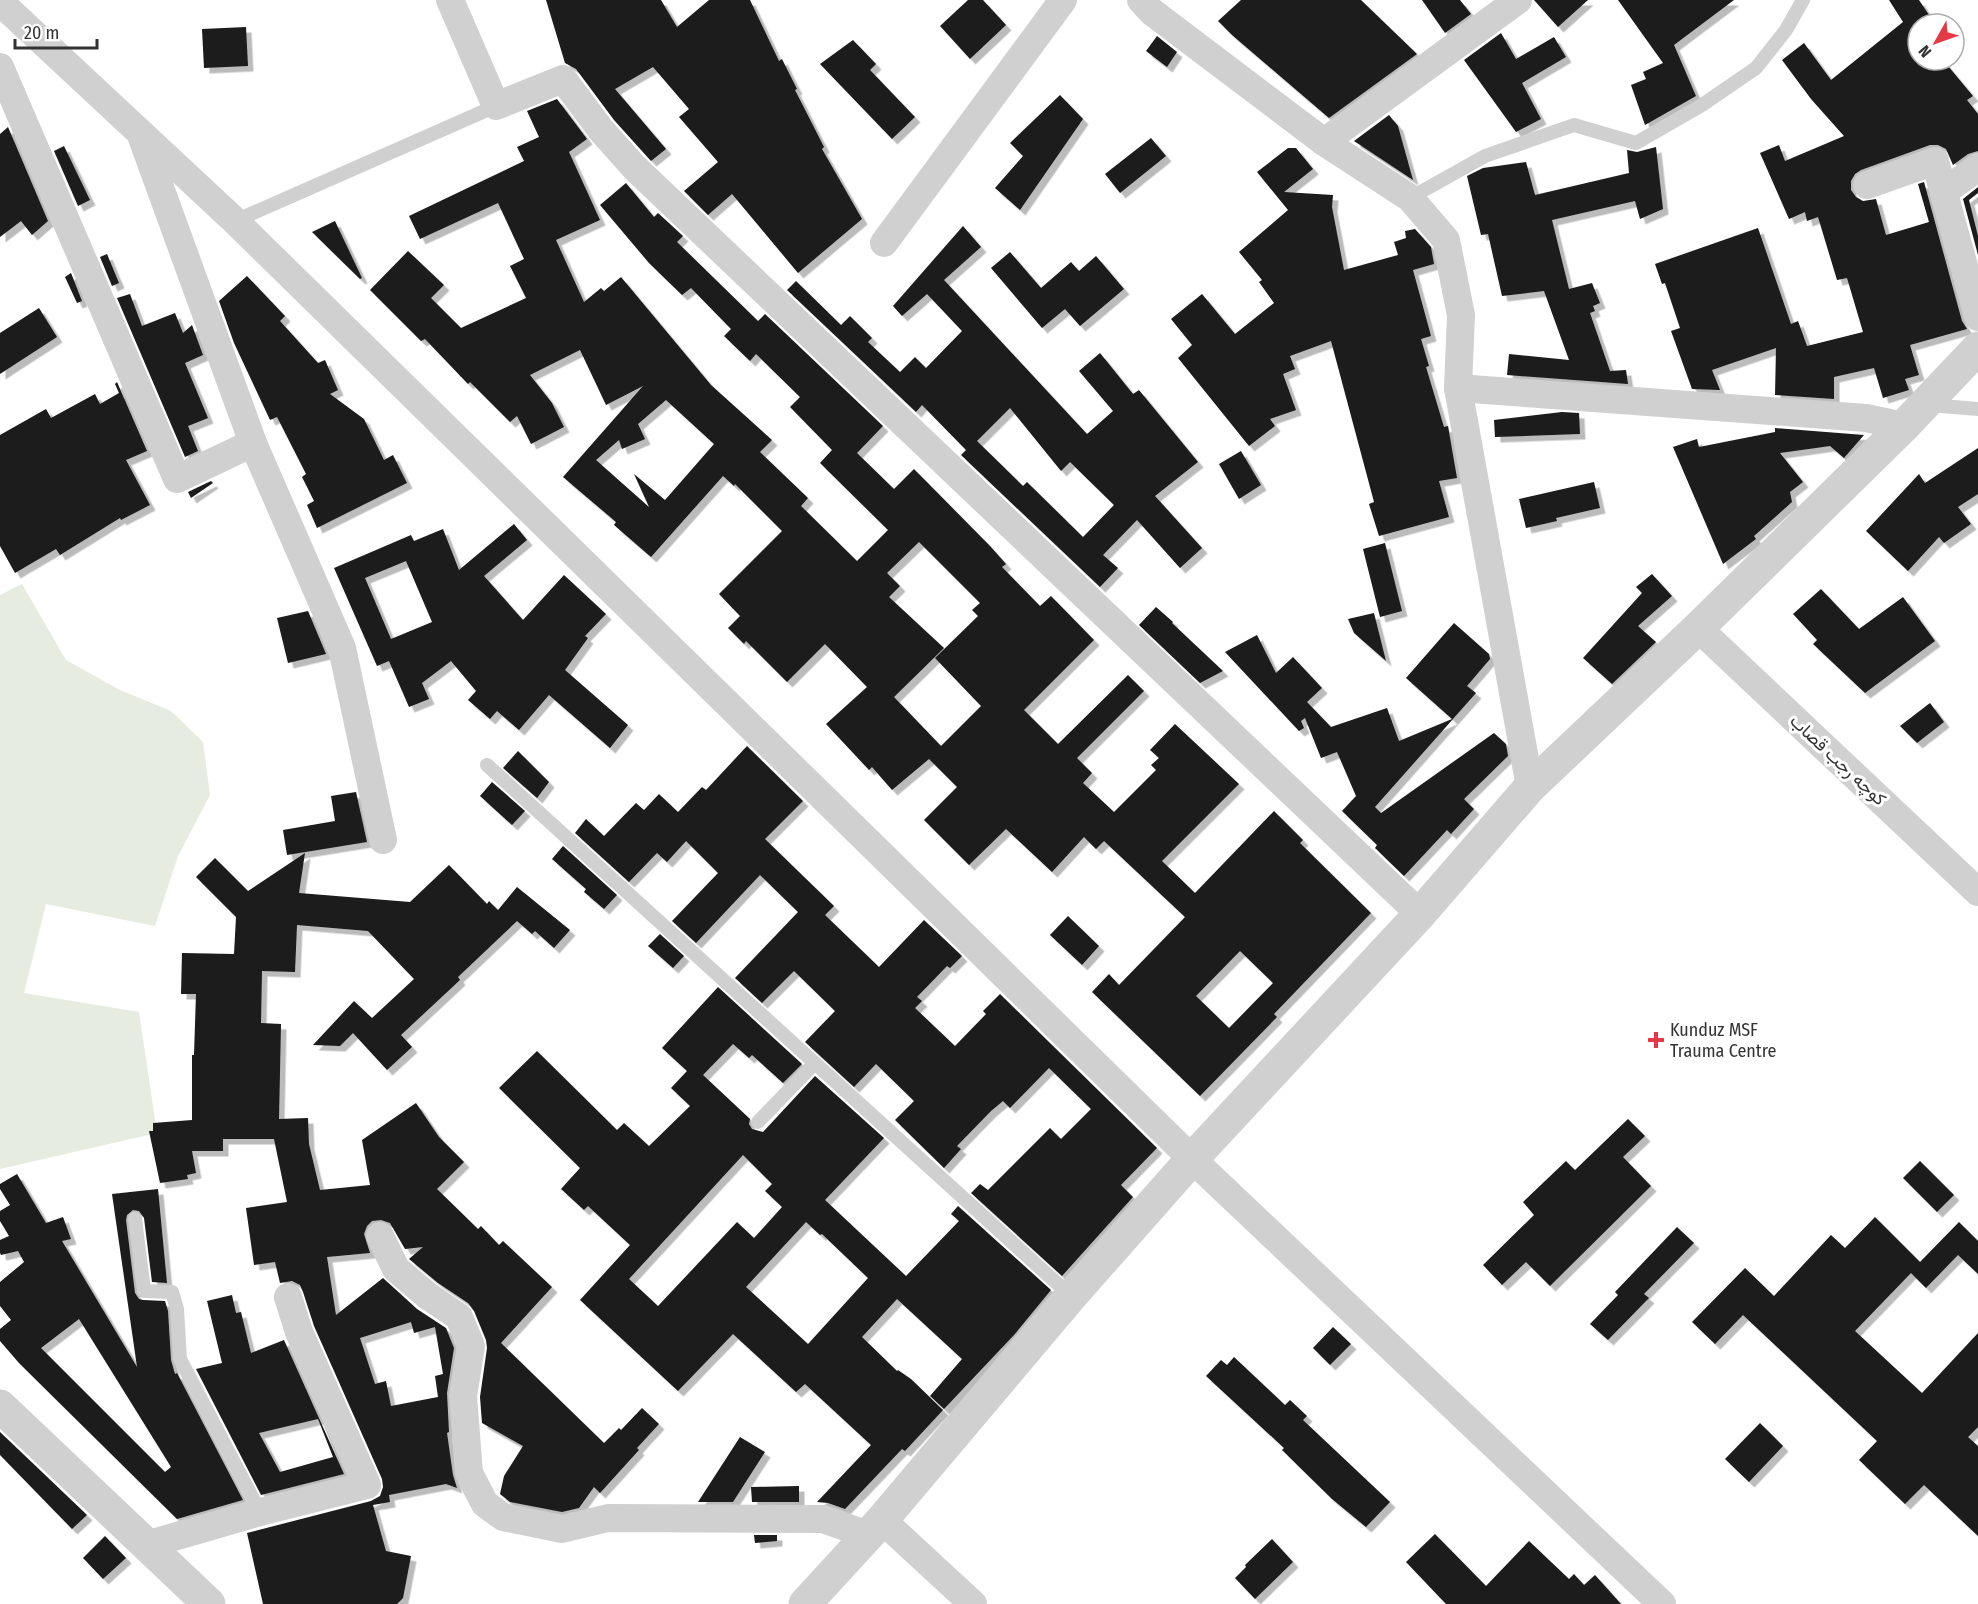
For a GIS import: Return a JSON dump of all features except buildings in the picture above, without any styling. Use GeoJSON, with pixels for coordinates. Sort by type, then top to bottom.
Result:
{"type":"FeatureCollection","features":[{"type":"Feature","properties":{"kind":"street"},"geometry":{"type":"LineString","coordinates":[[450,0],[496,106],[562,79],[600,130],[635,168],[1420,914]]}},
{"type":"Feature","properties":{"kind":"street"},"geometry":{"type":"LineString","coordinates":[[884,243],[1063,0]]}},
{"type":"Feature","properties":{"kind":"street"},"geometry":{"type":"LineString","coordinates":[[1324,142],[1518,0]]}},
{"type":"Feature","properties":{"kind":"street"},"geometry":{"type":"LineString","coordinates":[[1153,4],[1324,142],[1410,198],[1446,240],[1461,315],[1458,388],[1530,788]]}},
{"type":"Feature","properties":{"kind":"street"},"geometry":{"type":"LineString","coordinates":[[1,6],[235,221],[1192,1159],[1662,1604]]}},
{"type":"Feature","properties":{"kind":"street"},"geometry":{"type":"LineString","coordinates":[[0,67],[177,479],[253,443]]}},
{"type":"Feature","properties":{"kind":"street"},"geometry":{"type":"LineString","coordinates":[[139,132],[253,443],[342,648],[383,840]]}},
{"type":"Feature","properties":{"kind":"street"},"geometry":{"type":"LineString","coordinates":[[1867,185],[1935,161],[1978,317]]}},
{"type":"Feature","properties":{"kind":"street"},"geometry":{"type":"LineString","coordinates":[[1944,192],[1978,167]]}},
{"type":"Feature","properties":{"kind":"street"},"geometry":{"type":"LineString","coordinates":[[805,1604],[875,1528],[1071,1296],[1192,1159],[1420,914],[1530,788],[1698,628],[1914,415],[1978,348]]}},
{"type":"Feature","properties":{"kind":"street"},"geometry":{"type":"LineString","coordinates":[[1458,388],[1866,417],[1914,415]]}},
{"type":"Feature","properties":{"kind":"street","name":"کوچه رجب قصاب"},"geometry":{"type":"LineString","coordinates":[[1698,628],[1978,892]]}},
{"type":"Feature","properties":{"kind":"street"},"geometry":{"type":"LineString","coordinates":[[380,1236],[396,1269],[428,1296],[459,1317],[471,1346],[463,1396],[469,1473],[485,1504],[503,1517],[562,1529],[608,1518],[823,1519],[875,1528],[973,1604]]}},
{"type":"Feature","properties":{"kind":"street"},"geometry":{"type":"LineString","coordinates":[[146,1545],[260,1512],[367,1485],[299,1332],[288,1297]]}},
{"type":"Feature","properties":{"kind":"street"},"geometry":{"type":"LineString","coordinates":[[0,1406],[209,1604]]}},
{"type":"Feature","properties":{"kind":"lane"},"geometry":{"type":"LineString","coordinates":[[1410,198],[1485,156],[1574,125],[1636,143],[1702,105],[1756,68],[1786,30],[1803,0]]}},
{"type":"Feature","properties":{"kind":"lane"},"geometry":{"type":"LineString","coordinates":[[235,221],[496,106]]}},
{"type":"Feature","properties":{"kind":"lane"},"geometry":{"type":"LineString","coordinates":[[1914,415],[1978,409]]}},
{"type":"Feature","properties":{"kind":"lane"},"geometry":{"type":"LineString","coordinates":[[487,765],[1071,1296]]}},
{"type":"Feature","properties":{"kind":"lane"},"geometry":{"type":"LineString","coordinates":[[758,1122],[815,1063]]}},
{"type":"Feature","properties":{"kind":"lane"},"geometry":{"type":"LineString","coordinates":[[135,1219],[144,1291],[172,1292],[177,1309],[180,1359],[260,1512]]}},
{"type":"Feature","properties":{"kind":"shaded area"},"geometry":{"type":"Polygon","coordinates":[[[22,584],[66,660],[120,690],[171,711],[203,742],[210,795],[178,856],[155,926],[46,904],[24,993],[139,1012],[157,1133],[0,1169],[0,595],[22,584]]]}},
{"type":"Feature","properties":{"kind":"place","name":"Kunduz MSF Trauma Centre"},"geometry":{"type":"Point","coordinates":[1656,1040]}}]}
